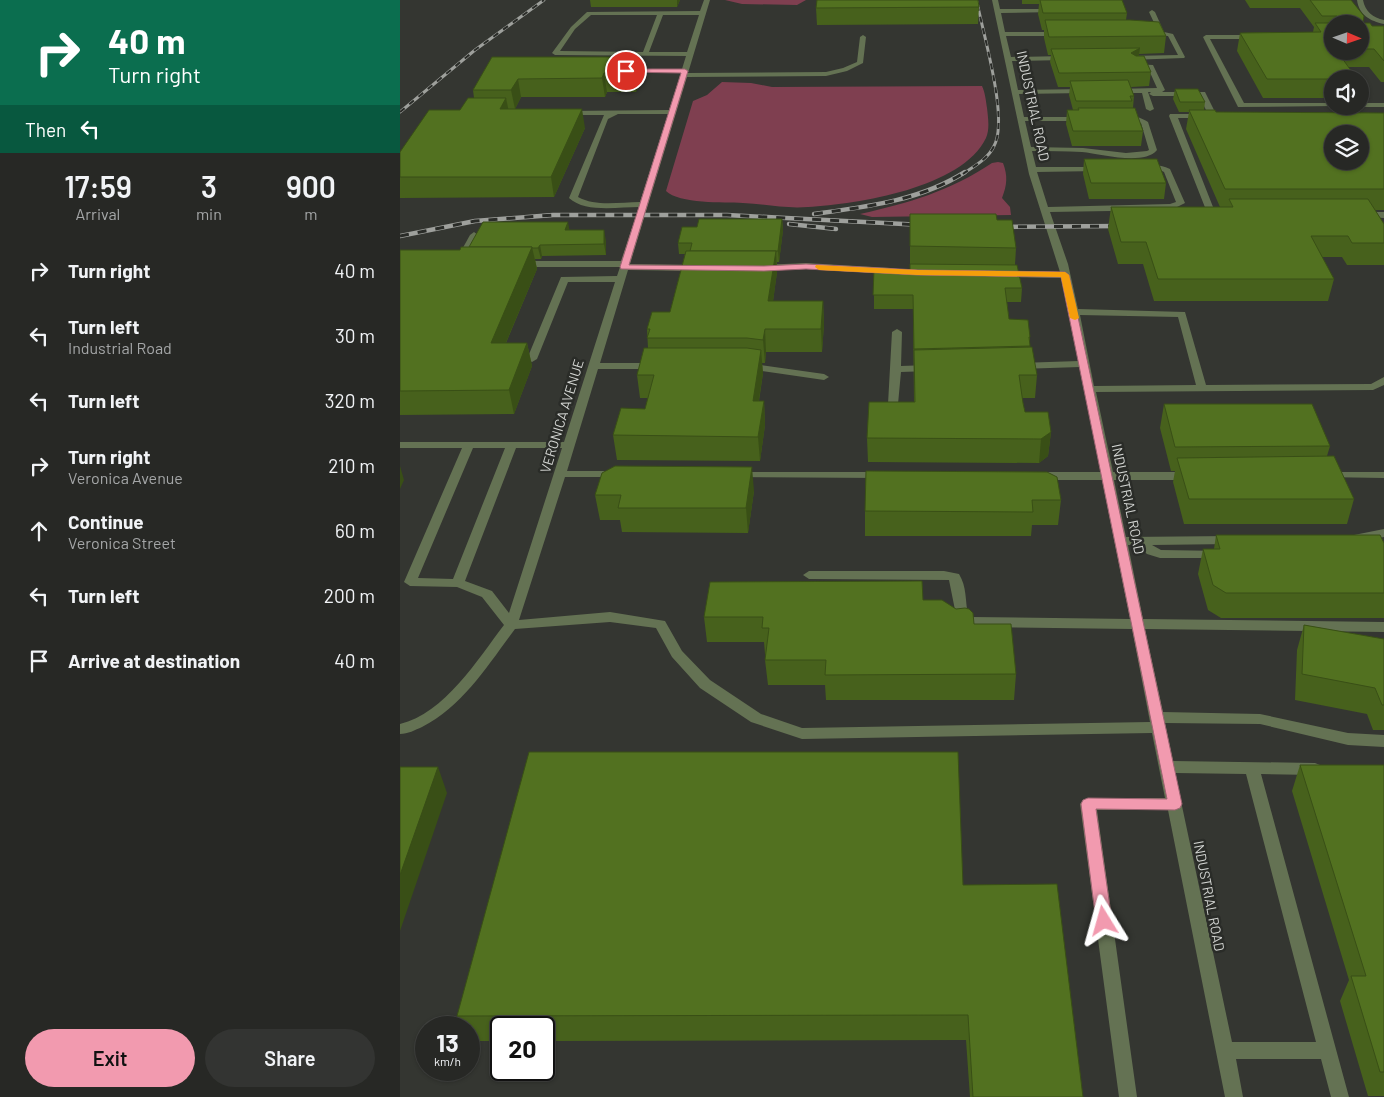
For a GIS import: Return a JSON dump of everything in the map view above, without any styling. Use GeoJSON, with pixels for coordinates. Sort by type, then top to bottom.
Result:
{"type":"FeatureCollection","features":[{"type":"Feature","properties":{"kind":"street","name":"VERONICA AVENUE"},"geometry":{"type":"LineString","coordinates":[[400,729],[404,729],[436,714],[462,689],[511,625],[560,474],[707,0]]}},
{"type":"Feature","properties":{"kind":"street"},"geometry":{"type":"LineString","coordinates":[[1360,0],[1361,7],[1373,20],[1384,22]]}},
{"type":"Feature","properties":{"kind":"street"},"geometry":{"type":"LineString","coordinates":[[996,5],[1060,10]]}},
{"type":"Feature","properties":{"kind":"street","name":"INDUSTRIAL ROAD"},"geometry":{"type":"LineString","coordinates":[[996,5],[1032,170],[1065,275],[1074,312],[1234,1097]]}},
{"type":"Feature","properties":{"kind":"street"},"geometry":{"type":"LineString","coordinates":[[1124,58],[1182,57],[1170,34],[1142,32],[1161,31],[1152,12]]}},
{"type":"Feature","properties":{"kind":"street"},"geometry":{"type":"LineString","coordinates":[[690,54],[555,54],[573,28],[589,13],[703,13]]}},
{"type":"Feature","properties":{"kind":"street"},"geometry":{"type":"LineString","coordinates":[[645,54],[661,13]]}},
{"type":"Feature","properties":{"kind":"street"},"geometry":{"type":"LineString","coordinates":[[1002,32],[1071,32]]}},
{"type":"Feature","properties":{"kind":"street"},"geometry":{"type":"LineString","coordinates":[[616,71],[826,74],[845,70],[860,63],[863,37]]}},
{"type":"Feature","properties":{"kind":"street"},"geometry":{"type":"LineString","coordinates":[[1264,37],[1206,37],[1241,105],[1324,105]]}},
{"type":"Feature","properties":{"kind":"street"},"geometry":{"type":"LineString","coordinates":[[1008,62],[1076,58]]}},
{"type":"Feature","properties":{"kind":"street"},"geometry":{"type":"LineString","coordinates":[[1008,62],[1068,66]]}},
{"type":"Feature","properties":{"kind":"street"},"geometry":{"type":"LineString","coordinates":[[1123,66],[1151,66],[1161,90],[1106,93],[1202,94],[1211,112]]}},
{"type":"Feature","properties":{"kind":"street"},"geometry":{"type":"LineString","coordinates":[[1015,94],[1097,93]]}},
{"type":"Feature","properties":{"kind":"street"},"geometry":{"type":"LineString","coordinates":[[1144,94],[1150,109]]}},
{"type":"Feature","properties":{"kind":"street"},"geometry":{"type":"LineString","coordinates":[[1369,105],[1384,105]]}},
{"type":"Feature","properties":{"kind":"street"},"geometry":{"type":"LineString","coordinates":[[557,113],[672,112]]}},
{"type":"Feature","properties":{"kind":"street"},"geometry":{"type":"LineString","coordinates":[[610,113],[605,118],[573,198],[579,202],[642,209]]}},
{"type":"Feature","properties":{"kind":"street"},"geometry":{"type":"LineString","coordinates":[[1222,116],[1173,116],[1212,215],[1231,215]]}},
{"type":"Feature","properties":{"kind":"street"},"geometry":{"type":"LineString","coordinates":[[1021,119],[1095,119]]}},
{"type":"Feature","properties":{"kind":"street"},"geometry":{"type":"LineString","coordinates":[[1027,149],[1142,154],[1150,153],[1153,150],[1144,122],[1137,119],[1113,119]]}},
{"type":"Feature","properties":{"kind":"street"},"geometry":{"type":"LineString","coordinates":[[1177,125],[1187,126]]}},
{"type":"Feature","properties":{"kind":"street"},"geometry":{"type":"LineString","coordinates":[[1045,210],[1172,207],[1181,203],[1167,171],[1161,168],[1135,168]]}},
{"type":"Feature","properties":{"kind":"street"},"geometry":{"type":"LineString","coordinates":[[1032,170],[1108,169]]}},
{"type":"Feature","properties":{"kind":"street"},"geometry":{"type":"LineString","coordinates":[[1355,215],[1384,215]]}},
{"type":"Feature","properties":{"kind":"street"},"geometry":{"type":"LineString","coordinates":[[467,264],[458,264],[474,234]]}},
{"type":"Feature","properties":{"kind":"street"},"geometry":{"type":"LineString","coordinates":[[513,264],[708,268]]}},
{"type":"Feature","properties":{"kind":"street"},"geometry":{"type":"LineString","coordinates":[[550,264],[564,279],[620,279]]}},
{"type":"Feature","properties":{"kind":"street"},"geometry":{"type":"LineString","coordinates":[[755,268],[806,266],[899,272]]}},
{"type":"Feature","properties":{"kind":"street"},"geometry":{"type":"LineString","coordinates":[[986,274],[1065,275]]}},
{"type":"Feature","properties":{"kind":"street"},"geometry":{"type":"LineString","coordinates":[[532,359],[564,279]]}},
{"type":"Feature","properties":{"kind":"street"},"geometry":{"type":"LineString","coordinates":[[1074,312],[1182,314],[1202,388]]}},
{"type":"Feature","properties":{"kind":"street"},"geometry":{"type":"LineString","coordinates":[[893,404],[897,332]]}},
{"type":"Feature","properties":{"kind":"street"},"geometry":{"type":"LineString","coordinates":[[1005,366],[1084,364]]}},
{"type":"Feature","properties":{"kind":"street"},"geometry":{"type":"LineString","coordinates":[[593,366],[671,366]]}},
{"type":"Feature","properties":{"kind":"street"},"geometry":{"type":"LineString","coordinates":[[739,366],[824,377]]}},
{"type":"Feature","properties":{"kind":"street"},"geometry":{"type":"LineString","coordinates":[[896,369],[936,368]]}},
{"type":"Feature","properties":{"kind":"street"},"geometry":{"type":"LineString","coordinates":[[1089,389],[1373,387],[1384,380]]}},
{"type":"Feature","properties":{"kind":"street"},"geometry":{"type":"LineString","coordinates":[[400,445],[569,445]]}},
{"type":"Feature","properties":{"kind":"street"},"geometry":{"type":"LineString","coordinates":[[470,445],[410,582],[458,583],[487,594],[511,625],[610,617],[660,624],[677,654],[705,684],[756,718],[802,734],[1260,720],[1348,740],[1384,741]]}},
{"type":"Feature","properties":{"kind":"street"},"geometry":{"type":"LineString","coordinates":[[458,583],[512,445]]}},
{"type":"Feature","properties":{"kind":"street"},"geometry":{"type":"LineString","coordinates":[[560,474],[630,474]]}},
{"type":"Feature","properties":{"kind":"street"},"geometry":{"type":"LineString","coordinates":[[729,475],[898,476]]}},
{"type":"Feature","properties":{"kind":"street"},"geometry":{"type":"LineString","coordinates":[[1315,476],[1384,475]]}},
{"type":"Feature","properties":{"kind":"street"},"geometry":{"type":"LineString","coordinates":[[1028,476],[1196,476]]}},
{"type":"Feature","properties":{"kind":"street"},"geometry":{"type":"LineString","coordinates":[[1348,538],[1384,533]]}},
{"type":"Feature","properties":{"kind":"street"},"geometry":{"type":"LineString","coordinates":[[1121,541],[1239,540]]}},
{"type":"Feature","properties":{"kind":"street"},"geometry":{"type":"LineString","coordinates":[[1141,541],[1151,551],[1160,554],[1228,554]]}},
{"type":"Feature","properties":{"kind":"street"},"geometry":{"type":"LineString","coordinates":[[809,575],[954,577],[958,587],[960,613],[964,620],[971,622],[1384,627]]}},
{"type":"Feature","properties":{"kind":"street"},"geometry":{"type":"LineString","coordinates":[[1167,767],[1328,769]]}},
{"type":"Feature","properties":{"kind":"street"},"geometry":{"type":"LineString","coordinates":[[1252,768],[1340,1097]]}},
{"type":"Feature","properties":{"kind":"street"},"geometry":{"type":"LineString","coordinates":[[1128,1097],[1088,804],[1175,804]]}},
{"type":"Feature","properties":{"kind":"street"},"geometry":{"type":"LineString","coordinates":[[1225,1051],[1327,1050]]}},
{"type":"Feature","properties":{"kind":"shaded area"},"geometry":{"type":"Polygon","coordinates":[[[725,0],[806,0],[797,5],[742,4],[725,0]]]}},
{"type":"Feature","properties":{"kind":"shaded area"},"geometry":{"type":"Polygon","coordinates":[[[722,82],[751,83],[772,87],[982,86],[987,108],[988,131],[986,138],[974,155],[955,169],[932,181],[880,197],[829,205],[784,207],[702,202],[672,195],[666,191],[693,101],[707,95],[722,82]]]}},
{"type":"Feature","properties":{"kind":"shaded area"},"geometry":{"type":"Polygon","coordinates":[[[992,163],[1003,163],[1006,172],[1005,189],[1002,198],[1010,207],[1011,215],[872,217],[860,214],[945,189],[992,163]]]}},
{"type":"Feature","properties":{"kind":"building"},"geometry":{"type":"Polygon","coordinates":[[[817,0],[978,0],[979,7],[816,8],[817,0]]]}},
{"type":"Feature","properties":{"kind":"building"},"geometry":{"type":"Polygon","coordinates":[[[1040,0],[1122,0],[1127,13],[1043,13],[1040,0]]]}},
{"type":"Feature","properties":{"kind":"building"},"geometry":{"type":"Polygon","coordinates":[[[1310,0],[1351,0],[1363,15],[1324,15],[1322,16],[1310,0]]]}},
{"type":"Feature","properties":{"kind":"building"},"geometry":{"type":"Polygon","coordinates":[[[1045,20],[1159,22],[1166,36],[1049,37],[1045,20]]]}},
{"type":"Feature","properties":{"kind":"building"},"geometry":{"type":"Polygon","coordinates":[[[1315,23],[1324,23],[1324,60],[1343,60],[1351,70],[1324,70],[1324,79],[1267,79],[1240,33],[1321,32],[1315,23]]]}},
{"type":"Feature","properties":{"kind":"building"},"geometry":{"type":"Polygon","coordinates":[[[1369,23],[1372,26],[1384,26],[1384,61],[1374,49],[1369,49],[1369,23]]]}},
{"type":"Feature","properties":{"kind":"building"},"geometry":{"type":"Polygon","coordinates":[[[1140,48],[1131,53],[1136,56],[1144,56],[1151,72],[1059,73],[1051,49],[1140,48]]]}},
{"type":"Feature","properties":{"kind":"building"},"geometry":{"type":"Polygon","coordinates":[[[492,57],[640,57],[634,73],[604,73],[602,78],[518,79],[511,90],[473,90],[492,57]]]}},
{"type":"Feature","properties":{"kind":"building"},"geometry":{"type":"Polygon","coordinates":[[[1128,80],[1134,96],[1130,96],[1132,101],[1076,101],[1070,81],[1128,80]]]}},
{"type":"Feature","properties":{"kind":"building"},"geometry":{"type":"Polygon","coordinates":[[[1175,89],[1198,89],[1205,102],[1180,102],[1175,89]]]}},
{"type":"Feature","properties":{"kind":"building"},"geometry":{"type":"Polygon","coordinates":[[[468,98],[506,98],[500,109],[582,109],[551,177],[400,177],[400,152],[429,110],[460,110],[468,98]]]}},
{"type":"Feature","properties":{"kind":"building"},"geometry":{"type":"Polygon","coordinates":[[[1078,108],[1135,108],[1143,131],[1073,131],[1067,110],[1079,110],[1078,108]]]}},
{"type":"Feature","properties":{"kind":"building"},"geometry":{"type":"Polygon","coordinates":[[[1189,110],[1324,113],[1324,115],[1384,113],[1384,189],[1225,189],[1189,110]]]}},
{"type":"Feature","properties":{"kind":"building"},"geometry":{"type":"Polygon","coordinates":[[[1084,159],[1157,159],[1166,183],[1091,183],[1084,159]]]}},
{"type":"Feature","properties":{"kind":"building"},"geometry":{"type":"Polygon","coordinates":[[[1229,199],[1368,199],[1384,224],[1384,243],[1352,243],[1348,236],[1311,236],[1334,279],[1158,279],[1146,242],[1121,242],[1111,207],[1233,207],[1229,199]]]}},
{"type":"Feature","properties":{"kind":"building"},"geometry":{"type":"Polygon","coordinates":[[[910,214],[996,214],[997,220],[1012,220],[1016,248],[910,246],[910,214]]]}},
{"type":"Feature","properties":{"kind":"building"},"geometry":{"type":"Polygon","coordinates":[[[699,219],[782,219],[778,251],[690,251],[692,243],[678,243],[682,227],[697,227],[699,219]]]}},
{"type":"Feature","properties":{"kind":"building"},"geometry":{"type":"Polygon","coordinates":[[[483,222],[568,222],[565,230],[604,230],[604,244],[540,245],[538,248],[469,247],[483,222]]]}},
{"type":"Feature","properties":{"kind":"building"},"geometry":{"type":"Polygon","coordinates":[[[461,247],[532,247],[491,343],[527,343],[509,390],[400,391],[400,250],[460,250],[461,247]]]}},
{"type":"Feature","properties":{"kind":"building"},"geometry":{"type":"Polygon","coordinates":[[[686,251],[776,251],[768,301],[823,301],[821,329],[765,329],[763,340],[747,338],[647,338],[650,329],[647,329],[652,312],[670,312],[686,251]]]}},
{"type":"Feature","properties":{"kind":"building"},"geometry":{"type":"Polygon","coordinates":[[[910,264],[1017,265],[1022,288],[1005,288],[1009,319],[1028,320],[1030,346],[914,349],[913,295],[873,295],[874,270],[910,270],[910,264]]]}},
{"type":"Feature","properties":{"kind":"building"},"geometry":{"type":"Polygon","coordinates":[[[1032,347],[1037,375],[1019,375],[1025,412],[1048,412],[1051,432],[1041,439],[867,438],[869,402],[915,402],[914,350],[1032,347]]]}},
{"type":"Feature","properties":{"kind":"building"},"geometry":{"type":"Polygon","coordinates":[[[644,348],[747,348],[761,350],[753,401],[764,401],[758,437],[613,435],[621,408],[645,409],[654,375],[637,375],[644,348]]]}},
{"type":"Feature","properties":{"kind":"building"},"geometry":{"type":"Polygon","coordinates":[[[1164,404],[1312,404],[1330,446],[1175,447],[1164,404]]]}},
{"type":"Feature","properties":{"kind":"building"},"geometry":{"type":"Polygon","coordinates":[[[1334,456],[1354,499],[1189,499],[1177,458],[1334,456]]]}},
{"type":"Feature","properties":{"kind":"building"},"geometry":{"type":"Polygon","coordinates":[[[615,466],[752,467],[746,508],[618,508],[621,495],[595,495],[602,473],[615,466]]]}},
{"type":"Feature","properties":{"kind":"building"},"geometry":{"type":"Polygon","coordinates":[[[866,471],[1047,472],[1057,477],[1061,500],[1032,500],[1033,512],[865,511],[866,471]]]}},
{"type":"Feature","properties":{"kind":"building"},"geometry":{"type":"Polygon","coordinates":[[[1216,535],[1380,535],[1384,543],[1384,593],[1226,593],[1213,585],[1203,549],[1220,549],[1216,535]]]}},
{"type":"Feature","properties":{"kind":"building"},"geometry":{"type":"Polygon","coordinates":[[[922,581],[923,600],[942,600],[956,609],[969,609],[973,613],[974,624],[1011,624],[1016,674],[825,675],[826,660],[765,660],[769,628],[762,628],[763,617],[704,617],[710,582],[922,581]]]}},
{"type":"Feature","properties":{"kind":"building"},"geometry":{"type":"Polygon","coordinates":[[[1304,625],[1384,639],[1384,705],[1382,705],[1375,688],[1302,674],[1304,625]]]}},
{"type":"Feature","properties":{"kind":"building"},"geometry":{"type":"Polygon","coordinates":[[[529,752],[958,752],[963,885],[1057,884],[1083,1097],[973,1097],[968,1015],[457,1016],[529,752]]]}},
{"type":"Feature","properties":{"kind":"building"},"geometry":{"type":"Polygon","coordinates":[[[1300,765],[1384,765],[1384,1072],[1380,1072],[1351,976],[1366,976],[1300,765]]]}},
{"type":"Feature","properties":{"kind":"building"},"geometry":{"type":"Polygon","coordinates":[[[400,767],[438,767],[400,875],[400,767]]]}},
{"type":"Feature","properties":{"kind":"railway"},"geometry":{"type":"LineString","coordinates":[[400,112],[475,50],[544,0]]}},
{"type":"Feature","properties":{"kind":"railway"},"geometry":{"type":"LineString","coordinates":[[963,174],[988,155],[994,146],[998,133],[997,97],[977,2]]}},
{"type":"Feature","properties":{"kind":"railway"},"geometry":{"type":"LineString","coordinates":[[814,214],[872,205],[911,196],[930,190],[965,172]]}},
{"type":"Feature","properties":{"kind":"railway"},"geometry":{"type":"LineString","coordinates":[[400,236],[475,221],[553,215],[727,215],[923,225]]}},
{"type":"Feature","properties":{"kind":"railway"},"geometry":{"type":"LineString","coordinates":[[789,224],[836,229]]}},
{"type":"Feature","properties":{"kind":"railway"},"geometry":{"type":"LineString","coordinates":[[1000,227],[1123,226]]}},
{"type":"Feature","properties":{"kind":"slow traffic"},"geometry":{"type":"LineString","coordinates":[[819,267],[918,273],[1065,275],[1075,318]]}},
{"type":"Feature","properties":{"kind":"route"},"geometry":{"type":"LineString","coordinates":[[626,71],[685,71],[624,267],[764,268],[806,266],[918,273],[1065,275],[1175,804],[1088,804],[1104,921]]}}]}
